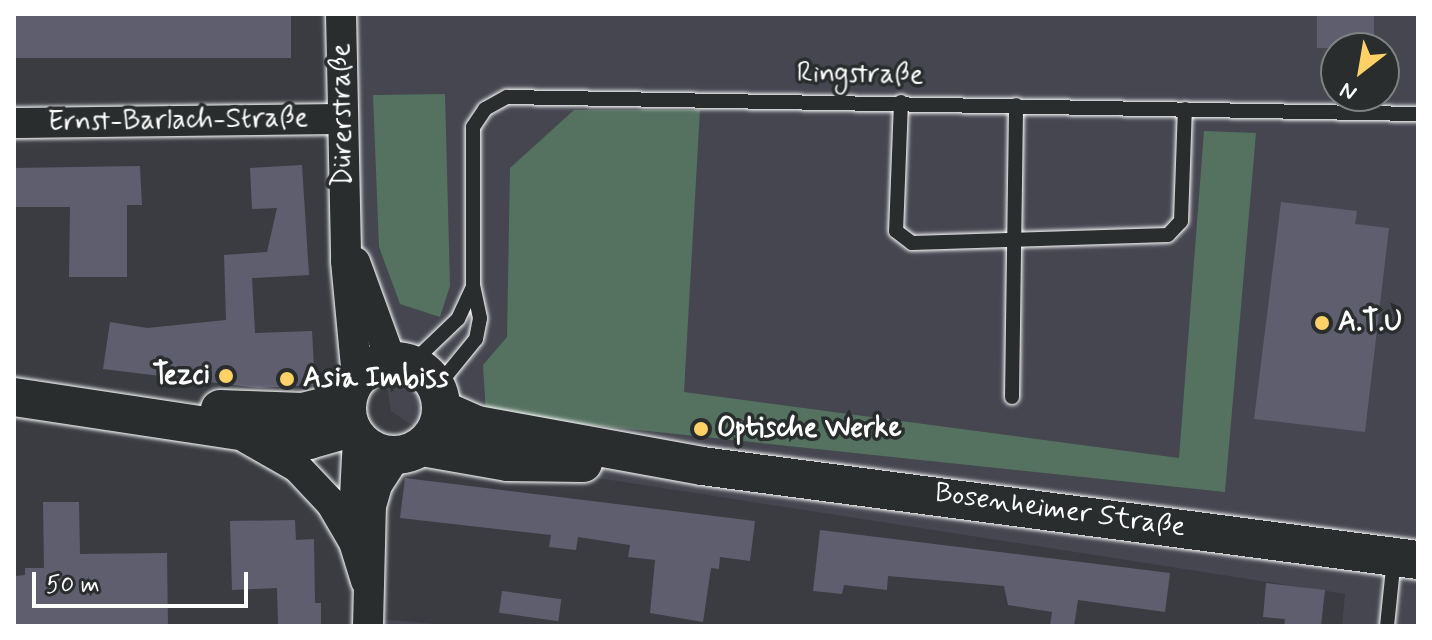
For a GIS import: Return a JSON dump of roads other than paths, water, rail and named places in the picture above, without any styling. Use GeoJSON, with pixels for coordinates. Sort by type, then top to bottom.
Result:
{"type":"FeatureCollection","features":[{"type":"Feature","properties":{"kind":"street","name":"Dürerstraße"},"geometry":{"type":"LineString","coordinates":[[341,14],[345,217],[386,396]]}},
{"type":"Feature","properties":{"kind":"street","name":"Ernst-Barlach-Straße"},"geometry":{"type":"LineString","coordinates":[[14,123],[343,119]]}},
{"type":"Feature","properties":{"kind":"street"},"geometry":{"type":"LineString","coordinates":[[14,397],[86,406],[235,433],[309,440],[386,396]]}},
{"type":"Feature","properties":{"kind":"street"},"geometry":{"type":"LineString","coordinates":[[354,542],[386,396]]}},
{"type":"Feature","properties":{"kind":"street"},"geometry":{"type":"LineString","coordinates":[[86,406],[303,412],[386,396],[439,423],[381,476],[371,506],[366,581],[368,626]]}},
{"type":"Feature","properties":{"kind":"street","name":"Bosenheimer Straße"},"geometry":{"type":"LineString","coordinates":[[386,396],[409,451],[508,462],[702,466]]}},
{"type":"Feature","properties":{"kind":"street","name":"Bosenheimer Straße"},"geometry":{"type":"LineString","coordinates":[[386,396],[477,425],[702,466],[1406,559]]}},
{"type":"Feature","properties":{"kind":"street"},"geometry":{"type":"LineString","coordinates":[[235,433],[297,467],[331,503],[354,542],[366,581]]}},
{"type":"Feature","properties":{"kind":"lane","name":"Ringstraße"},"geometry":{"type":"LineString","coordinates":[[386,396],[476,339],[480,318],[473,286],[473,127],[485,109],[507,97],[1418,114]]}},
{"type":"Feature","properties":{"kind":"lane"},"geometry":{"type":"LineString","coordinates":[[901,102],[896,231],[901,239],[1015,242],[1168,235],[1177,231],[1181,221],[1185,109]]}},
{"type":"Feature","properties":{"kind":"lane"},"geometry":{"type":"LineString","coordinates":[[1012,397],[1016,105]]}},
{"type":"Feature","properties":{"kind":"lane","name":"Ringstraße"},"geometry":{"type":"LineString","coordinates":[[386,396],[458,319],[473,286]]}},
{"type":"Feature","properties":{"kind":"lane"},"geometry":{"type":"LineString","coordinates":[[1387,626],[1406,559]]}},
{"type":"Feature","properties":{"kind":"place","name":"A.T.U"},"geometry":{"type":"Point","coordinates":[1322,323]}},
{"type":"Feature","properties":{"kind":"place","name":"Tezci"},"geometry":{"type":"Point","coordinates":[226,376]}},
{"type":"Feature","properties":{"kind":"place","name":"Asia Imbiss"},"geometry":{"type":"Point","coordinates":[287,379]}},
{"type":"Feature","properties":{"kind":"place","name":"Optische Werke"},"geometry":{"type":"Point","coordinates":[701,429]}}]}
